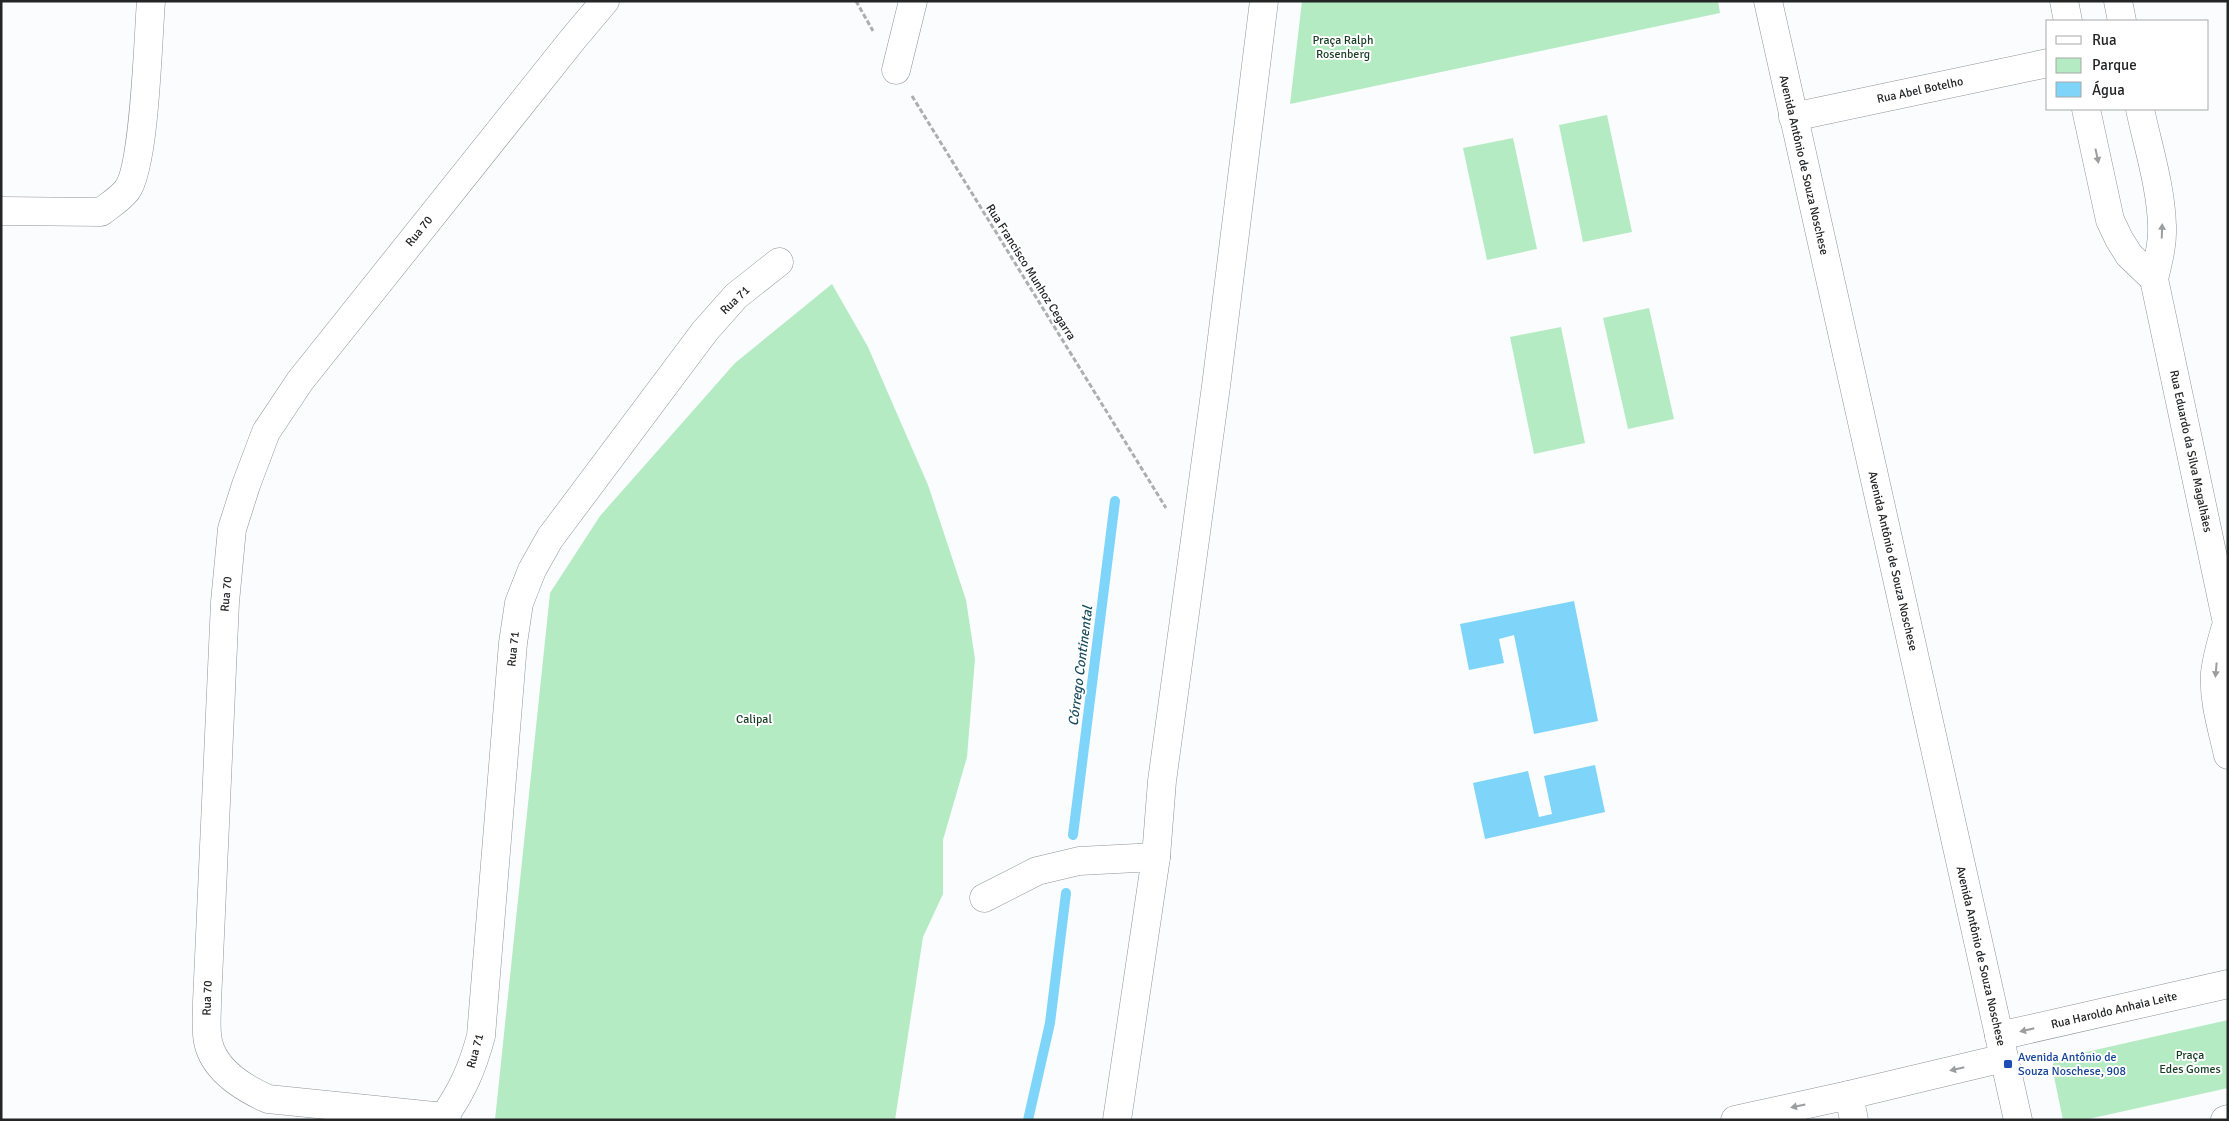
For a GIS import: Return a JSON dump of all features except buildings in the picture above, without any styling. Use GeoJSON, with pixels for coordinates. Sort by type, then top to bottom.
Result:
{"type":"FeatureCollection","features":[{"type":"Feature","properties":{"kind":"street"},"geometry":{"type":"LineString","coordinates":[[1,211],[101,212],[128,189],[140,144],[151,1]]}},
{"type":"Feature","properties":{"kind":"street","name":"Rua 70"},"geometry":{"type":"LineString","coordinates":[[446,1118],[268,1099],[245,1089],[226,1072],[214,1057],[207,1036],[207,1002],[225,602],[232,529],[266,432],[300,381],[573,38],[605,1]]}},
{"type":"Feature","properties":{"kind":"street"},"geometry":{"type":"LineString","coordinates":[[896,70],[914,1]]}},
{"type":"Feature","properties":{"kind":"street"},"geometry":{"type":"LineString","coordinates":[[1117,1120],[1156,857],[1162,781],[1215,396],[1264,1]]}},
{"type":"Feature","properties":{"kind":"street","name":"Avenida Antônio de Souza Noschese"},"geometry":{"type":"LineString","coordinates":[[1768,1],[2002,1047],[2014,1119]]}},
{"type":"Feature","properties":{"kind":"street"},"geometry":{"type":"LineString","coordinates":[[2064,1],[2068,20]]}},
{"type":"Feature","properties":{"kind":"street"},"geometry":{"type":"LineString","coordinates":[[2118,1],[2122,20]]}},
{"type":"Feature","properties":{"kind":"street","name":"Rua Abel Botelho"},"geometry":{"type":"LineString","coordinates":[[1793,117],[2046,63]]}},
{"type":"Feature","properties":{"kind":"street"},"geometry":{"type":"LineString","coordinates":[[2086,110],[2110,220],[2118,239],[2129,254],[2154,279]]}},
{"type":"Feature","properties":{"kind":"street","name":"Rua Eduardo da Silva Magalhães"},"geometry":{"type":"LineString","coordinates":[[2140,110],[2160,200],[2161,251],[2154,279],[2227,623],[2218,654],[2215,674],[2216,698],[2228,755]]}},
{"type":"Feature","properties":{"kind":"street","name":"Rua 71"},"geometry":{"type":"LineString","coordinates":[[446,1118],[472,1068],[481,1036],[513,642],[519,603],[532,570],[550,538],[705,331],[736,296],[779,262]]}},
{"type":"Feature","properties":{"kind":"street"},"geometry":{"type":"LineString","coordinates":[[984,898],[1037,872],[1079,861],[1156,857]]}},
{"type":"Feature","properties":{"kind":"street","name":"Rua Haroldo Anhaia Leite"},"geometry":{"type":"LineString","coordinates":[[1735,1120],[1852,1108],[2002,1047],[2228,984]]}},
{"type":"Feature","properties":{"kind":"path","name":"Rua Francisco Munhoz Cegarra"},"geometry":{"type":"LineString","coordinates":[[856,1],[896,70],[1167,509]]}},
{"type":"Feature","properties":{"kind":"green space","name":"Praça Ralph Rosenberg"},"geometry":{"type":"Polygon","coordinates":[[[1302,1],[1718,1],[1720,13],[1290,104],[1302,1]]]}},
{"type":"Feature","properties":{"kind":"green space"},"geometry":{"type":"Polygon","coordinates":[[[1607,115],[1632,232],[1583,242],[1559,125],[1607,115]]]}},
{"type":"Feature","properties":{"kind":"green space"},"geometry":{"type":"Polygon","coordinates":[[[1513,138],[1537,249],[1487,260],[1463,148],[1513,138]]]}},
{"type":"Feature","properties":{"kind":"green space","name":"Calipal"},"geometry":{"type":"Polygon","coordinates":[[[832,284],[868,347],[928,485],[966,600],[975,659],[967,757],[943,840],[943,894],[923,937],[895,1120],[495,1120],[550,593],[600,516],[735,363],[832,284]]]}},
{"type":"Feature","properties":{"kind":"green space"},"geometry":{"type":"Polygon","coordinates":[[[1649,308],[1674,419],[1628,429],[1603,318],[1649,308]]]}},
{"type":"Feature","properties":{"kind":"green space"},"geometry":{"type":"Polygon","coordinates":[[[1561,327],[1585,443],[1534,454],[1510,337],[1561,327]]]}},
{"type":"Feature","properties":{"kind":"green space","name":"Praça Edes Gomes"},"geometry":{"type":"Polygon","coordinates":[[[2228,1020],[2228,1088],[2084,1120],[2063,1120],[2052,1067],[2055,1059],[2228,1020]]]}},
{"type":"Feature","properties":{"kind":"water"},"geometry":{"type":"Polygon","coordinates":[[[1574,601],[1598,721],[1534,734],[1514,635],[1499,639],[1504,663],[1469,670],[1460,624],[1574,601]]]}},
{"type":"Feature","properties":{"kind":"water"},"geometry":{"type":"Polygon","coordinates":[[[1595,765],[1605,812],[1485,839],[1473,783],[1528,771],[1539,817],[1552,814],[1544,776],[1595,765]]]}},
{"type":"Feature","properties":{"kind":"waterway","name":"Córrego Continental"},"geometry":{"type":"LineString","coordinates":[[1073,835],[1115,501]]}},
{"type":"Feature","properties":{"kind":"waterway","name":"Córrego Continental"},"geometry":{"type":"LineString","coordinates":[[1028,1120],[1050,1023],[1066,893]]}},
{"type":"Feature","properties":{"kind":"place","name":"Avenida Antônio de Souza Noschese, 908"},"geometry":{"type":"Point","coordinates":[2008,1064]}}]}
